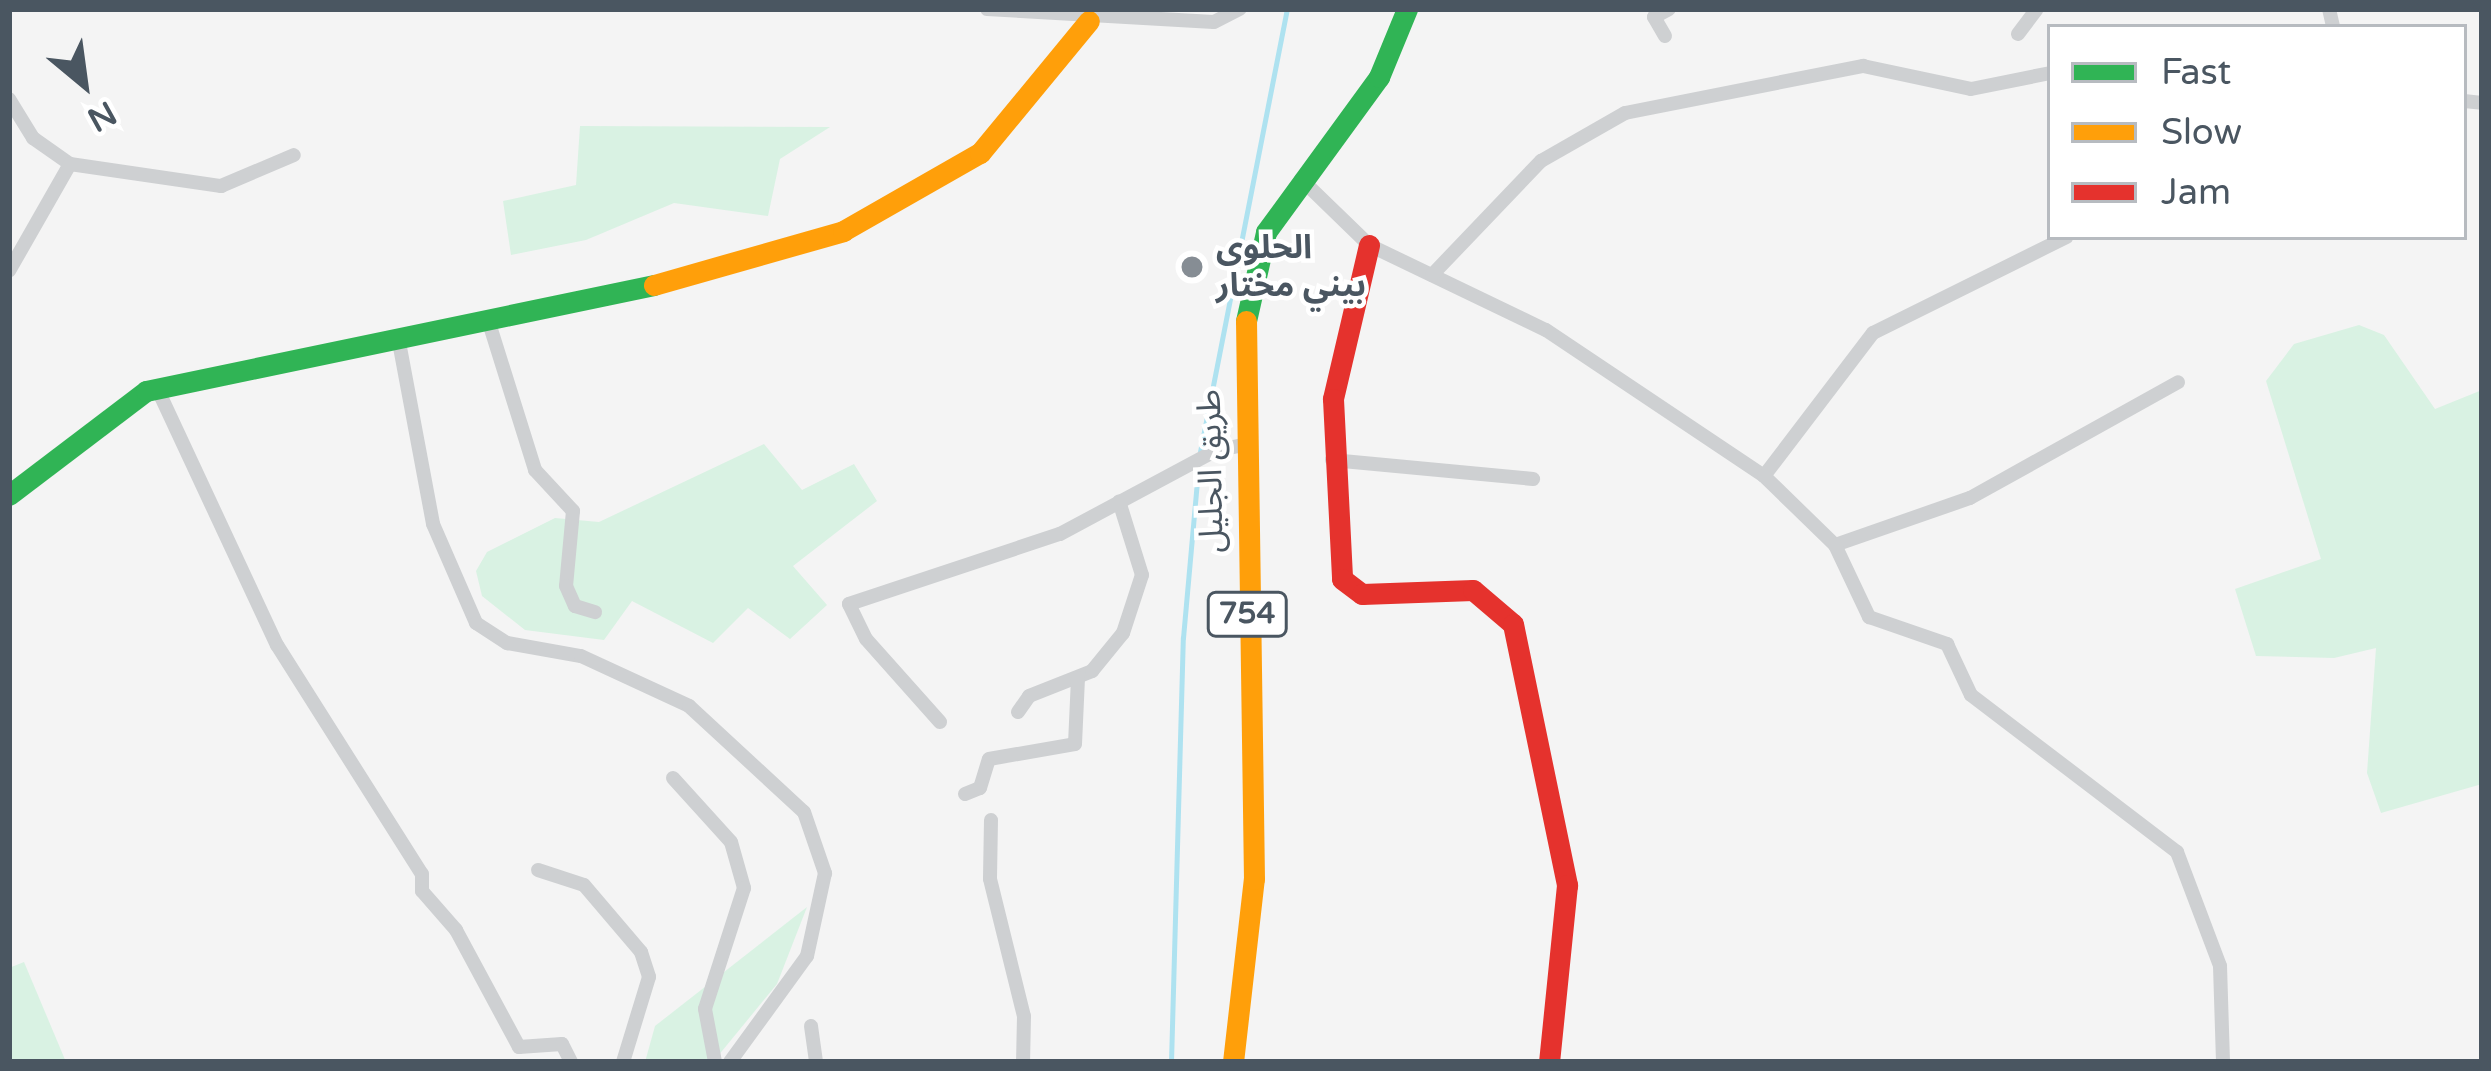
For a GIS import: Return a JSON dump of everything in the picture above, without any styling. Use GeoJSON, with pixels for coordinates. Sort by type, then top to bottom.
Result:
{"type":"FeatureCollection","features":[{"type":"Feature","properties":{"kind":"street"},"geometry":{"type":"LineString","coordinates":[[987,9],[1088,21],[1214,22],[1240,9]]}},
{"type":"Feature","properties":{"kind":"street","name":"طريق الجليل"},"geometry":{"type":"LineString","coordinates":[[1233,1062],[1254,879],[1243,445],[1250,292],[1266,232],[1379,77],[1407,9]]}},
{"type":"Feature","properties":{"kind":"street","name":"طريق الجليل"},"geometry":{"type":"LineString","coordinates":[[1301,179],[1392,76],[1420,9]]}},
{"type":"Feature","properties":{"kind":"street"},"geometry":{"type":"LineString","coordinates":[[1665,36],[1654,17],[1669,9]]}},
{"type":"Feature","properties":{"kind":"street"},"geometry":{"type":"LineString","coordinates":[[2018,34],[2036,9]]}},
{"type":"Feature","properties":{"kind":"street"},"geometry":{"type":"LineString","coordinates":[[9,495],[103,416],[158,388],[490,326],[665,287],[843,231],[914,197],[980,153],[1088,21]]}},
{"type":"Feature","properties":{"kind":"street"},"geometry":{"type":"LineString","coordinates":[[1432,275],[1541,161],[1625,113],[1863,66],[1971,89],[2047,74]]}},
{"type":"Feature","properties":{"kind":"street"},"geometry":{"type":"LineString","coordinates":[[9,99],[34,137],[70,164],[221,186],[294,155]]}},
{"type":"Feature","properties":{"kind":"street"},"geometry":{"type":"LineString","coordinates":[[9,271],[70,164]]}},
{"type":"Feature","properties":{"kind":"street"},"geometry":{"type":"LineString","coordinates":[[1301,179],[1369,244],[1643,387],[1764,476],[1834,544],[1869,616],[1947,644],[1970,695],[2177,852],[2220,966],[2223,1062]]}},
{"type":"Feature","properties":{"kind":"street"},"geometry":{"type":"LineString","coordinates":[[1764,476],[1873,333],[2060,240]]}},
{"type":"Feature","properties":{"kind":"street"},"geometry":{"type":"LineString","coordinates":[[1369,244],[1341,349],[1332,460],[1350,588],[1484,593],[1520,642],[1567,885],[1549,1062]]}},
{"type":"Feature","properties":{"kind":"street"},"geometry":{"type":"LineString","coordinates":[[490,326],[535,470],[573,511],[566,586],[575,606],[596,612]]}},
{"type":"Feature","properties":{"kind":"street"},"geometry":{"type":"LineString","coordinates":[[399,342],[433,524],[476,623],[508,643],[581,656],[689,706],[804,812],[824,873],[807,956],[730,1062]]}},
{"type":"Feature","properties":{"kind":"street"},"geometry":{"type":"LineString","coordinates":[[1834,544],[1970,498],[2178,382]]}},
{"type":"Feature","properties":{"kind":"street"},"geometry":{"type":"LineString","coordinates":[[158,388],[277,645],[422,874],[422,891],[455,930],[520,1047],[562,1045],[571,1062]]}},
{"type":"Feature","properties":{"kind":"street"},"geometry":{"type":"LineString","coordinates":[[940,722],[866,639],[849,604],[1060,534],[1243,445]]}},
{"type":"Feature","properties":{"kind":"street"},"geometry":{"type":"LineString","coordinates":[[1332,460],[1532,479]]}},
{"type":"Feature","properties":{"kind":"street"},"geometry":{"type":"LineString","coordinates":[[1018,712],[1029,696],[1078,678],[1108,657],[1138,595],[1139,552],[1120,501]]}},
{"type":"Feature","properties":{"kind":"street"},"geometry":{"type":"LineString","coordinates":[[965,794],[980,788],[989,759],[1076,744],[1078,678]]}},
{"type":"Feature","properties":{"kind":"street"},"geometry":{"type":"LineString","coordinates":[[673,778],[731,842],[744,888],[705,1010],[715,1062]]}},
{"type":"Feature","properties":{"kind":"street"},"geometry":{"type":"LineString","coordinates":[[991,820],[990,880],[1024,1016],[1024,1062]]}},
{"type":"Feature","properties":{"kind":"street"},"geometry":{"type":"LineString","coordinates":[[538,870],[584,885],[641,952],[649,977],[623,1062]]}},
{"type":"Feature","properties":{"kind":"street"},"geometry":{"type":"LineString","coordinates":[[811,1026],[816,1062]]}},
{"type":"Feature","properties":{"kind":"green space"},"geometry":{"type":"Polygon","coordinates":[[[580,126],[830,127],[780,159],[768,216],[674,203],[586,240],[511,255],[503,201],[576,185],[580,126]]]}},
{"type":"Feature","properties":{"kind":"green space"},"geometry":{"type":"Polygon","coordinates":[[[2359,325],[2384,335],[2435,409],[2482,390],[2482,784],[2381,813],[2367,773],[2376,648],[2334,658],[2256,656],[2235,589],[2321,559],[2266,381],[2294,344],[2359,325]]]}},
{"type":"Feature","properties":{"kind":"green space"},"geometry":{"type":"Polygon","coordinates":[[[764,444],[802,490],[854,464],[877,501],[793,566],[827,605],[790,639],[748,608],[713,643],[632,601],[604,640],[525,630],[482,596],[476,571],[487,552],[555,518],[599,522],[764,444]]]}},
{"type":"Feature","properties":{"kind":"green space"},"geometry":{"type":"Polygon","coordinates":[[[807,907],[777,984],[713,1062],[645,1062],[655,1026],[807,907]]]}},
{"type":"Feature","properties":{"kind":"green space"},"geometry":{"type":"Polygon","coordinates":[[[24,962],[66,1062],[9,1062],[9,968],[24,962]]]}},
{"type":"Feature","properties":{"kind":"waterway"},"geometry":{"type":"LineString","coordinates":[[1200,452],[1287,9]]}},
{"type":"Feature","properties":{"kind":"waterway"},"geometry":{"type":"LineString","coordinates":[[1171,1062],[1183,638],[1197,480]]}},
{"type":"Feature","properties":{"kind":"traffic: fast"},"geometry":{"type":"LineString","coordinates":[[1246,321],[1266,232],[1379,77],[1407,9]]}},
{"type":"Feature","properties":{"kind":"traffic: fast"},"geometry":{"type":"LineString","coordinates":[[9,495],[146,391],[654,285]]}},
{"type":"Feature","properties":{"kind":"traffic: slow"},"geometry":{"type":"LineString","coordinates":[[654,285],[843,231],[980,153],[1089,21]]}},
{"type":"Feature","properties":{"kind":"traffic: slow"},"geometry":{"type":"LineString","coordinates":[[1233,1062],[1254,879],[1246,321]]}},
{"type":"Feature","properties":{"kind":"traffic: jam"},"geometry":{"type":"LineString","coordinates":[[1369,245],[1333,399],[1342,579],[1362,594],[1473,590],[1513,624],[1567,885],[1549,1062]]}},
{"type":"Feature","properties":{"kind":"place","name":"الحلوى بيني مختار"},"geometry":{"type":"Point","coordinates":[1192,267]}}]}
